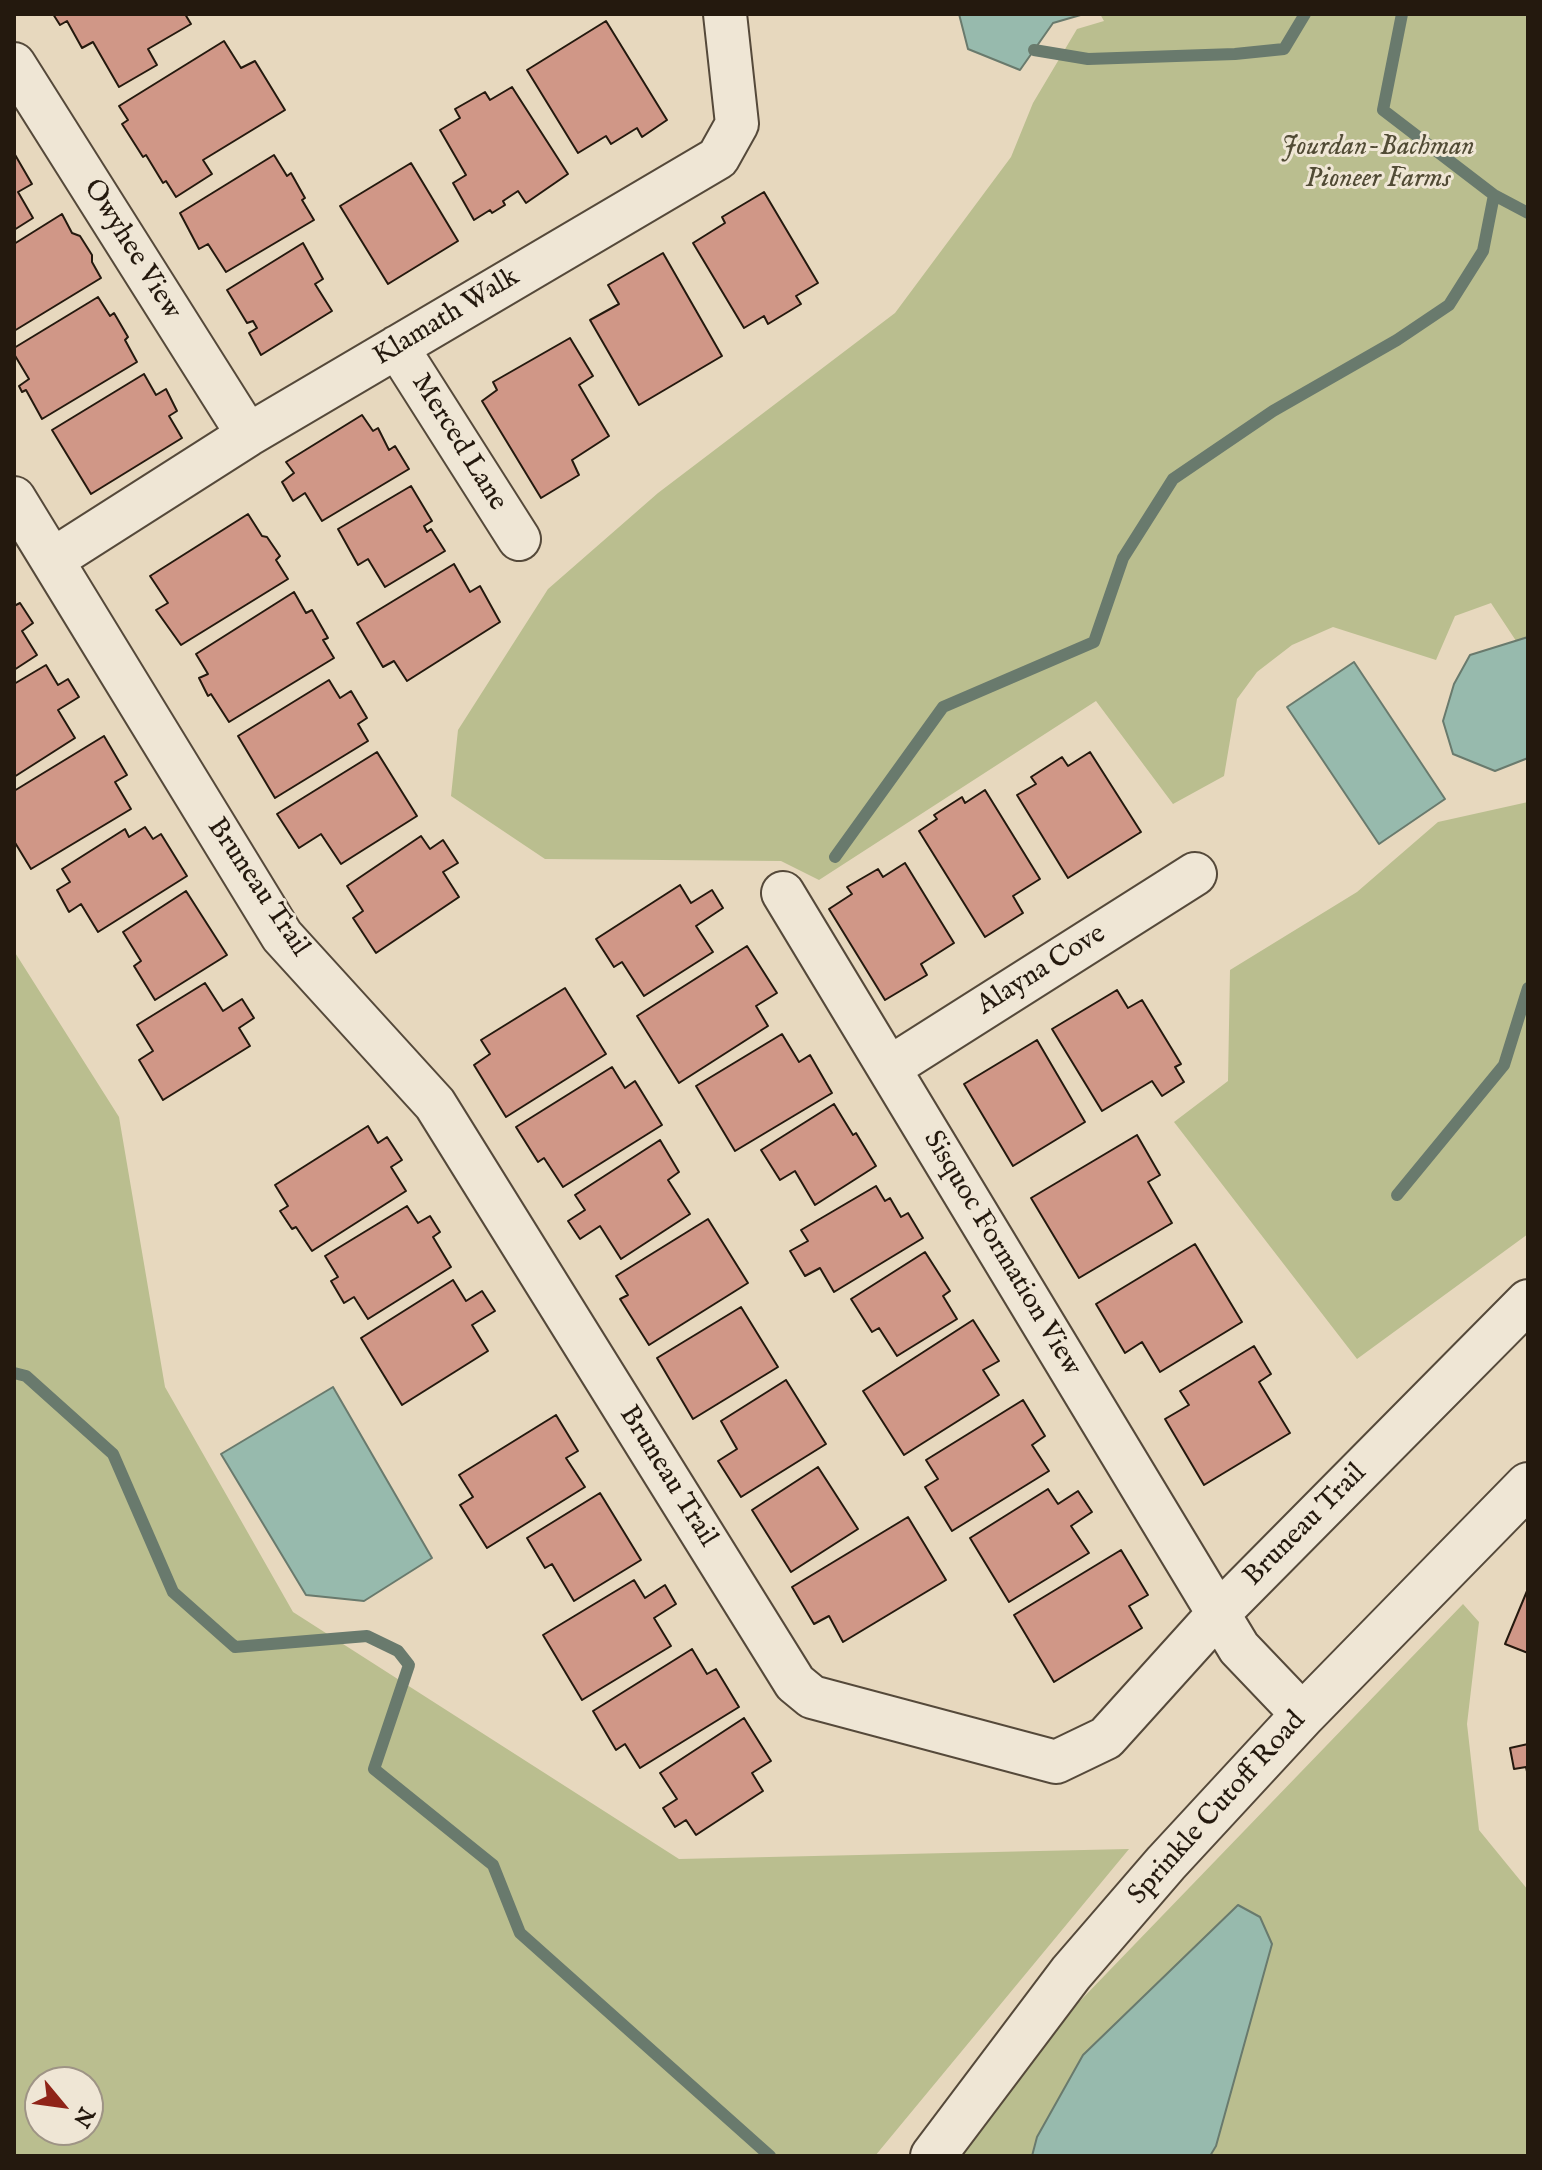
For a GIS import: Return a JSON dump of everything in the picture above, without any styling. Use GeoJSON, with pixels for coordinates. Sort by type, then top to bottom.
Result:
{"type":"FeatureCollection","features":[{"type":"Feature","properties":{"kind":"street","name":"Klamath Walk"},"geometry":{"type":"LineString","coordinates":[[52,560],[248,435],[718,158],[737,124],[725,14]]}},
{"type":"Feature","properties":{"kind":"street","name":"Owyhee View"},"geometry":{"type":"LineString","coordinates":[[14,64],[248,435]]}},
{"type":"Feature","properties":{"kind":"street","name":"Merced Lane"},"geometry":{"type":"LineString","coordinates":[[397,347],[519,539]]}},
{"type":"Feature","properties":{"kind":"street","name":"Bruneau Trail"},"geometry":{"type":"LineString","coordinates":[[14,498],[282,936],[435,1104],[795,1683],[812,1697],[1056,1762],[1106,1738],[1218,1614],[1528,1301]]}},
{"type":"Feature","properties":{"kind":"street","name":"Alayna Cove"},"geometry":{"type":"LineString","coordinates":[[889,1068],[1195,874]]}},
{"type":"Feature","properties":{"kind":"street","name":"Sisquoc Formation View"},"geometry":{"type":"LineString","coordinates":[[783,893],[1239,1648],[1303,1715]]}},
{"type":"Feature","properties":{"kind":"street","name":"Sprinkle Cutoff Road"},"geometry":{"type":"LineString","coordinates":[[933,2156],[1071,1973],[1166,1863],[1303,1715],[1528,1485]]}},
{"type":"Feature","properties":{"kind":"green space","name":"Jourdan-Bachman Pioneer Farms"},"geometry":{"type":"Polygon","coordinates":[[[1100,14],[1528,14],[1528,659],[1491,603],[1455,616],[1436,660],[1333,627],[1292,645],[1257,672],[1237,699],[1224,776],[1173,804],[1096,701],[819,880],[781,861],[545,859],[451,796],[458,730],[548,589],[658,493],[895,313],[1011,157],[1033,103],[1077,29],[1104,21],[1100,14]]]}},
{"type":"Feature","properties":{"kind":"green space"},"geometry":{"type":"Polygon","coordinates":[[[1528,802],[1528,1234],[1357,1359],[1174,1122],[1228,1081],[1230,970],[1357,892],[1438,822],[1528,802]]]}},
{"type":"Feature","properties":{"kind":"green space"},"geometry":{"type":"Polygon","coordinates":[[[14,951],[119,1117],[165,1387],[293,1612],[679,1859],[1129,1849],[875,2156],[14,2156],[14,951]]]}},
{"type":"Feature","properties":{"kind":"green space"},"geometry":{"type":"Polygon","coordinates":[[[1463,1604],[1479,1622],[1467,1724],[1479,1830],[1528,1890],[1528,2156],[959,2156],[1079,2002],[1463,1604]]]}},
{"type":"Feature","properties":{"kind":"shaded area"},"geometry":{"type":"Polygon","coordinates":[[[959,14],[1084,14],[1053,23],[1020,70],[968,49],[959,14]]]}},
{"type":"Feature","properties":{"kind":"shaded area"},"geometry":{"type":"Polygon","coordinates":[[[1528,637],[1528,758],[1495,771],[1453,754],[1443,721],[1454,684],[1470,655],[1528,637]]]}},
{"type":"Feature","properties":{"kind":"shaded area"},"geometry":{"type":"Polygon","coordinates":[[[1354,662],[1445,799],[1379,844],[1287,707],[1354,662]]]}},
{"type":"Feature","properties":{"kind":"shaded area"},"geometry":{"type":"Polygon","coordinates":[[[333,1387],[432,1558],[364,1601],[306,1595],[221,1454],[333,1387]]]}},
{"type":"Feature","properties":{"kind":"shaded area"},"geometry":{"type":"Polygon","coordinates":[[[1238,1905],[1260,1917],[1272,1944],[1216,2146],[1210,2156],[1032,2156],[1037,2137],[1083,2055],[1238,1905]]]}},
{"type":"Feature","properties":{"kind":"building"},"geometry":{"type":"Polygon","coordinates":[[[53,14],[185,14],[191,24],[148,49],[157,65],[119,87],[93,42],[82,48],[67,21],[60,25],[53,14]]]}},
{"type":"Feature","properties":{"kind":"building"},"geometry":{"type":"Polygon","coordinates":[[[606,21],[667,120],[642,137],[637,128],[611,144],[606,136],[578,153],[527,70],[606,21]]]}},
{"type":"Feature","properties":{"kind":"building"},"geometry":{"type":"Polygon","coordinates":[[[224,41],[241,68],[255,61],[285,110],[203,160],[212,174],[176,197],[166,181],[163,183],[146,155],[143,157],[122,124],[128,120],[119,106],[224,41]]]}},
{"type":"Feature","properties":{"kind":"building"},"geometry":{"type":"Polygon","coordinates":[[[512,87],[568,174],[526,203],[518,191],[503,201],[505,205],[474,220],[453,183],[466,175],[440,130],[460,118],[455,109],[485,92],[490,100],[512,87]]]}},
{"type":"Feature","properties":{"kind":"building"},"geometry":{"type":"Polygon","coordinates":[[[14,153],[32,184],[18,192],[33,218],[14,230],[14,153]]]}},
{"type":"Feature","properties":{"kind":"building"},"geometry":{"type":"Polygon","coordinates":[[[274,155],[287,176],[291,173],[314,220],[226,272],[208,244],[199,249],[180,213],[274,155]]]}},
{"type":"Feature","properties":{"kind":"building"},"geometry":{"type":"Polygon","coordinates":[[[411,163],[458,241],[388,284],[340,206],[411,163]]]}},
{"type":"Feature","properties":{"kind":"building"},"geometry":{"type":"Polygon","coordinates":[[[764,192],[818,283],[796,296],[801,304],[768,324],[764,316],[744,328],[693,243],[725,223],[722,217],[764,192]]]}},
{"type":"Feature","properties":{"kind":"building"},"geometry":{"type":"Polygon","coordinates":[[[62,214],[72,233],[80,236],[92,255],[92,262],[101,278],[14,331],[14,244],[62,214]]]}},
{"type":"Feature","properties":{"kind":"building"},"geometry":{"type":"Polygon","coordinates":[[[303,243],[323,279],[315,284],[332,311],[261,355],[249,333],[257,328],[253,321],[247,323],[227,290],[303,243]]]}},
{"type":"Feature","properties":{"kind":"building"},"geometry":{"type":"Polygon","coordinates":[[[663,253],[722,356],[639,405],[590,320],[619,304],[608,285],[663,253]]]}},
{"type":"Feature","properties":{"kind":"building"},"geometry":{"type":"Polygon","coordinates":[[[98,297],[110,316],[114,313],[128,337],[125,340],[137,362],[42,419],[26,390],[22,392],[19,386],[29,379],[14,354],[14,348],[98,297]]]}},
{"type":"Feature","properties":{"kind":"building"},"geometry":{"type":"Polygon","coordinates":[[[570,338],[593,376],[579,385],[609,436],[572,460],[579,475],[541,498],[482,401],[497,390],[493,382],[570,338]]]}},
{"type":"Feature","properties":{"kind":"building"},"geometry":{"type":"Polygon","coordinates":[[[144,374],[156,395],[166,389],[177,411],[169,416],[182,438],[91,494],[52,430],[144,374]]]}},
{"type":"Feature","properties":{"kind":"building"},"geometry":{"type":"Polygon","coordinates":[[[362,415],[373,431],[378,428],[389,450],[395,446],[409,469],[322,521],[305,493],[293,501],[282,482],[294,473],[286,462],[362,415]]]}},
{"type":"Feature","properties":{"kind":"building"},"geometry":{"type":"Polygon","coordinates":[[[411,486],[432,521],[424,526],[427,532],[431,529],[445,551],[385,587],[368,559],[358,565],[338,529],[411,486]]]}},
{"type":"Feature","properties":{"kind":"building"},"geometry":{"type":"Polygon","coordinates":[[[248,514],[280,556],[276,560],[288,579],[181,645],[156,610],[168,603],[150,576],[248,514]]]}},
{"type":"Feature","properties":{"kind":"building"},"geometry":{"type":"Polygon","coordinates":[[[454,564],[470,592],[480,586],[500,622],[407,681],[394,661],[383,667],[357,623],[454,564]]]}},
{"type":"Feature","properties":{"kind":"building"},"geometry":{"type":"Polygon","coordinates":[[[294,592],[306,613],[312,610],[328,638],[323,640],[334,658],[229,722],[211,694],[208,696],[199,678],[208,674],[196,654],[294,592]]]}},
{"type":"Feature","properties":{"kind":"building"},"geometry":{"type":"Polygon","coordinates":[[[20,603],[33,623],[22,631],[37,655],[14,670],[14,606],[20,603]]]}},
{"type":"Feature","properties":{"kind":"building"},"geometry":{"type":"Polygon","coordinates":[[[46,665],[58,685],[68,679],[79,697],[58,710],[75,738],[14,777],[14,684],[46,665]]]}},
{"type":"Feature","properties":{"kind":"building"},"geometry":{"type":"Polygon","coordinates":[[[329,680],[340,698],[351,691],[367,718],[358,724],[368,741],[275,798],[238,736],[329,680]]]}},
{"type":"Feature","properties":{"kind":"building"},"geometry":{"type":"Polygon","coordinates":[[[104,736],[127,775],[115,782],[131,809],[31,869],[14,841],[14,791],[104,736]]]}},
{"type":"Feature","properties":{"kind":"building"},"geometry":{"type":"Polygon","coordinates":[[[377,752],[417,816],[341,864],[321,834],[299,848],[277,814],[377,752]]]}},
{"type":"Feature","properties":{"kind":"building"},"geometry":{"type":"Polygon","coordinates":[[[1090,752],[1141,832],[1068,878],[1017,795],[1036,784],[1031,777],[1062,757],[1068,766],[1090,752]]]}},
{"type":"Feature","properties":{"kind":"building"},"geometry":{"type":"Polygon","coordinates":[[[985,790],[1040,879],[1013,896],[1023,913],[985,937],[919,831],[937,819],[934,815],[962,797],[965,803],[985,790]]]}},
{"type":"Feature","properties":{"kind":"building"},"geometry":{"type":"Polygon","coordinates":[[[145,827],[153,839],[161,834],[187,876],[98,932],[81,904],[69,912],[57,890],[70,882],[62,869],[125,829],[129,837],[145,827]]]}},
{"type":"Feature","properties":{"kind":"building"},"geometry":{"type":"Polygon","coordinates":[[[421,836],[430,849],[443,840],[458,863],[443,872],[459,897],[376,953],[353,918],[363,911],[347,886],[421,836]]]}},
{"type":"Feature","properties":{"kind":"building"},"geometry":{"type":"Polygon","coordinates":[[[905,863],[954,943],[921,964],[927,975],[885,1000],[829,909],[852,894],[847,887],[878,869],[883,877],[905,863]]]}},
{"type":"Feature","properties":{"kind":"building"},"geometry":{"type":"Polygon","coordinates":[[[680,885],[691,903],[712,890],[723,908],[696,926],[713,952],[644,996],[622,962],[614,967],[596,939],[680,885]]]}},
{"type":"Feature","properties":{"kind":"building"},"geometry":{"type":"Polygon","coordinates":[[[186,891],[227,955],[155,1000],[134,966],[141,961],[123,932],[186,891]]]}},
{"type":"Feature","properties":{"kind":"building"},"geometry":{"type":"Polygon","coordinates":[[[747,946],[777,993],[756,1006],[768,1026],[679,1083],[637,1016],[747,946]]]}},
{"type":"Feature","properties":{"kind":"building"},"geometry":{"type":"Polygon","coordinates":[[[205,983],[223,1011],[242,999],[254,1018],[239,1028],[250,1046],[163,1100],[139,1060],[153,1051],[137,1025],[205,983]]]}},
{"type":"Feature","properties":{"kind":"building"},"geometry":{"type":"Polygon","coordinates":[[[565,988],[606,1054],[506,1117],[474,1065],[490,1054],[481,1040],[565,988]]]}},
{"type":"Feature","properties":{"kind":"building"},"geometry":{"type":"Polygon","coordinates":[[[1117,990],[1128,1008],[1142,1000],[1181,1064],[1175,1067],[1184,1082],[1162,1096],[1152,1081],[1102,1111],[1052,1029],[1117,990]]]}},
{"type":"Feature","properties":{"kind":"building"},"geometry":{"type":"Polygon","coordinates":[[[782,1034],[799,1062],[810,1055],[832,1093],[735,1151],[696,1086],[782,1034]]]}},
{"type":"Feature","properties":{"kind":"building"},"geometry":{"type":"Polygon","coordinates":[[[1037,1040],[1085,1122],[1013,1166],[964,1084],[1037,1040]]]}},
{"type":"Feature","properties":{"kind":"building"},"geometry":{"type":"Polygon","coordinates":[[[612,1067],[625,1088],[635,1081],[662,1125],[563,1187],[544,1158],[538,1162],[516,1127],[612,1067]]]}},
{"type":"Feature","properties":{"kind":"building"},"geometry":{"type":"Polygon","coordinates":[[[834,1104],[876,1166],[815,1205],[795,1171],[780,1180],[761,1150],[834,1104]]]}},
{"type":"Feature","properties":{"kind":"building"},"geometry":{"type":"Polygon","coordinates":[[[368,1126],[378,1143],[387,1137],[402,1160],[391,1167],[406,1191],[312,1251],[296,1227],[292,1229],[280,1211],[288,1206],[275,1185],[368,1126]]]}},
{"type":"Feature","properties":{"kind":"building"},"geometry":{"type":"Polygon","coordinates":[[[1137,1135],[1160,1175],[1148,1182],[1172,1223],[1079,1278],[1031,1198],[1137,1135]]]}},
{"type":"Feature","properties":{"kind":"building"},"geometry":{"type":"Polygon","coordinates":[[[660,1140],[679,1172],[668,1180],[690,1214],[621,1259],[600,1226],[580,1239],[568,1221],[585,1210],[575,1195],[660,1140]]]}},
{"type":"Feature","properties":{"kind":"building"},"geometry":{"type":"Polygon","coordinates":[[[876,1186],[885,1201],[890,1198],[901,1217],[908,1213],[923,1238],[834,1292],[820,1268],[805,1276],[790,1251],[808,1241],[801,1230],[876,1186]]]}},
{"type":"Feature","properties":{"kind":"building"},"geometry":{"type":"Polygon","coordinates":[[[407,1206],[418,1223],[430,1216],[440,1232],[433,1237],[451,1267],[368,1319],[354,1297],[344,1303],[331,1281],[338,1277],[325,1256],[407,1206]]]}},
{"type":"Feature","properties":{"kind":"building"},"geometry":{"type":"Polygon","coordinates":[[[708,1219],[748,1283],[649,1345],[620,1299],[628,1295],[616,1276],[708,1219]]]}},
{"type":"Feature","properties":{"kind":"building"},"geometry":{"type":"Polygon","coordinates":[[[1195,1244],[1242,1322],[1160,1372],[1142,1342],[1125,1353],[1096,1304],[1195,1244]]]}},
{"type":"Feature","properties":{"kind":"building"},"geometry":{"type":"Polygon","coordinates":[[[925,1252],[950,1291],[943,1296],[957,1319],[897,1356],[879,1328],[872,1332],[851,1299],[925,1252]]]}},
{"type":"Feature","properties":{"kind":"building"},"geometry":{"type":"Polygon","coordinates":[[[453,1280],[466,1301],[482,1291],[495,1311],[472,1325],[488,1351],[402,1405],[361,1338],[453,1280]]]}},
{"type":"Feature","properties":{"kind":"building"},"geometry":{"type":"Polygon","coordinates":[[[741,1307],[778,1367],[693,1419],[657,1358],[741,1307]]]}},
{"type":"Feature","properties":{"kind":"building"},"geometry":{"type":"Polygon","coordinates":[[[973,1320],[999,1361],[983,1370],[999,1395],[904,1455],[863,1391],[973,1320]]]}},
{"type":"Feature","properties":{"kind":"building"},"geometry":{"type":"Polygon","coordinates":[[[1254,1346],[1271,1374],[1259,1382],[1290,1433],[1204,1485],[1165,1419],[1189,1405],[1180,1391],[1254,1346]]]}},
{"type":"Feature","properties":{"kind":"building"},"geometry":{"type":"Polygon","coordinates":[[[786,1380],[826,1444],[741,1497],[718,1461],[737,1449],[721,1421],[786,1380]]]}},
{"type":"Feature","properties":{"kind":"building"},"geometry":{"type":"Polygon","coordinates":[[[1023,1400],[1045,1436],[1032,1445],[1049,1471],[952,1531],[925,1487],[938,1479],[926,1460],[1023,1400]]]}},
{"type":"Feature","properties":{"kind":"building"},"geometry":{"type":"Polygon","coordinates":[[[556,1415],[578,1451],[566,1458],[585,1487],[487,1548],[460,1505],[473,1497],[459,1475],[556,1415]]]}},
{"type":"Feature","properties":{"kind":"building"},"geometry":{"type":"Polygon","coordinates":[[[818,1467],[858,1529],[791,1572],[752,1510],[818,1467]]]}},
{"type":"Feature","properties":{"kind":"building"},"geometry":{"type":"Polygon","coordinates":[[[1048,1489],[1058,1504],[1078,1491],[1092,1512],[1071,1526],[1089,1553],[1009,1602],[970,1538],[1048,1489]]]}},
{"type":"Feature","properties":{"kind":"building"},"geometry":{"type":"Polygon","coordinates":[[[600,1493],[641,1560],[574,1601],[552,1564],[545,1568],[527,1538],[600,1493]]]}},
{"type":"Feature","properties":{"kind":"building"},"geometry":{"type":"Polygon","coordinates":[[[908,1517],[946,1580],[843,1642],[829,1616],[814,1624],[792,1587],[908,1517]]]}},
{"type":"Feature","properties":{"kind":"building"},"geometry":{"type":"Polygon","coordinates":[[[1121,1550],[1148,1595],[1129,1606],[1142,1628],[1054,1682],[1014,1615],[1121,1550]]]}},
{"type":"Feature","properties":{"kind":"building"},"geometry":{"type":"Polygon","coordinates":[[[634,1580],[645,1598],[665,1585],[676,1604],[654,1618],[671,1646],[582,1700],[543,1635],[634,1580]]]}},
{"type":"Feature","properties":{"kind":"building"},"geometry":{"type":"Polygon","coordinates":[[[1528,1592],[1528,1653],[1505,1644],[1528,1592]]]}},
{"type":"Feature","properties":{"kind":"building"},"geometry":{"type":"Polygon","coordinates":[[[692,1649],[707,1674],[716,1669],[739,1707],[640,1768],[625,1744],[616,1750],[593,1711],[692,1649]]]}},
{"type":"Feature","properties":{"kind":"building"},"geometry":{"type":"Polygon","coordinates":[[[744,1718],[771,1761],[752,1773],[763,1791],[696,1835],[686,1820],[675,1827],[663,1808],[677,1799],[660,1773],[744,1718]]]}},
{"type":"Feature","properties":{"kind":"building"},"geometry":{"type":"Polygon","coordinates":[[[1528,1744],[1528,1776],[1526,1767],[1514,1769],[1510,1748],[1528,1744]]]}},
{"type":"Feature","properties":{"kind":"waterway"},"geometry":{"type":"LineString","coordinates":[[1034,50],[1088,59],[1235,54],[1284,49],[1305,14]]}},
{"type":"Feature","properties":{"kind":"waterway"},"geometry":{"type":"LineString","coordinates":[[1402,14],[1383,110],[1494,195],[1528,213]]}},
{"type":"Feature","properties":{"kind":"waterway"},"geometry":{"type":"LineString","coordinates":[[835,857],[943,707],[1094,642],[1123,558],[1173,479],[1273,411],[1397,340],[1449,305],[1483,251],[1494,195]]}},
{"type":"Feature","properties":{"kind":"waterway"},"geometry":{"type":"LineString","coordinates":[[1397,1195],[1504,1065],[1528,988]]}},
{"type":"Feature","properties":{"kind":"waterway"},"geometry":{"type":"LineString","coordinates":[[14,1373],[26,1376],[113,1454],[173,1592],[235,1647],[367,1636],[398,1651],[409,1665],[374,1769],[493,1865],[520,1933],[770,2156]]}}]}
